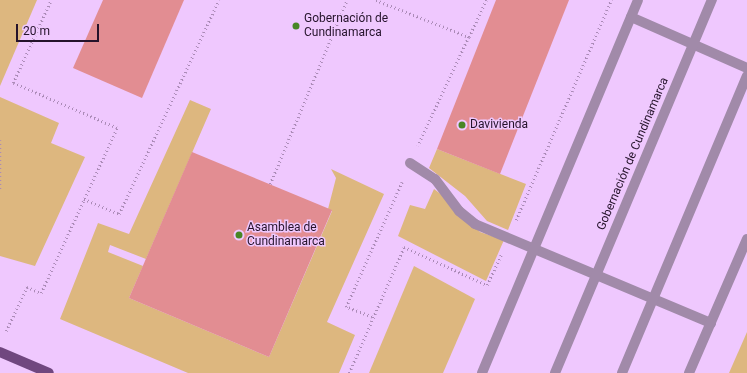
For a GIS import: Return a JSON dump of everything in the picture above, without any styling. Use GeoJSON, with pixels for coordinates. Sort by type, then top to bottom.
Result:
{"type":"FeatureCollection","features":[{"type":"Feature","properties":{"kind":"main road"},"geometry":{"type":"LineString","coordinates":[[0,352],[49,373]]}},
{"type":"Feature","properties":{"kind":"lane"},"geometry":{"type":"LineString","coordinates":[[482,373],[638,0]]}},
{"type":"Feature","properties":{"kind":"lane","name":"Gobernación de Cundinamarca"},"geometry":{"type":"LineString","coordinates":[[555,373],[712,0]]}},
{"type":"Feature","properties":{"kind":"lane"},"geometry":{"type":"LineString","coordinates":[[631,17],[747,68]]}},
{"type":"Feature","properties":{"kind":"lane"},"geometry":{"type":"LineString","coordinates":[[622,373],[747,76]]}},
{"type":"Feature","properties":{"kind":"lane"},"geometry":{"type":"LineString","coordinates":[[410,163],[435,179],[466,218],[509,237],[535,246],[711,323]]}},
{"type":"Feature","properties":{"kind":"lane"},"geometry":{"type":"LineString","coordinates":[[689,373],[747,239]]}},
{"type":"Feature","properties":{"kind":"path"},"geometry":{"type":"LineString","coordinates":[[6,332],[27,287],[41,293],[117,128],[13,83],[51,0]]}},
{"type":"Feature","properties":{"kind":"path"},"geometry":{"type":"LineString","coordinates":[[84,199],[119,214],[218,0]]}},
{"type":"Feature","properties":{"kind":"path"},"geometry":{"type":"LineString","coordinates":[[270,184],[347,0]]}},
{"type":"Feature","properties":{"kind":"path"},"geometry":{"type":"LineString","coordinates":[[376,0],[469,37]]}},
{"type":"Feature","properties":{"kind":"path"},"geometry":{"type":"LineString","coordinates":[[372,317],[346,307],[410,163],[486,0]]}},
{"type":"Feature","properties":{"kind":"path"},"geometry":{"type":"LineString","coordinates":[[349,373],[372,317],[404,248],[487,285],[611,0]]}},
{"type":"Feature","properties":{"kind":"path"},"geometry":{"type":"LineString","coordinates":[[0,140],[0,191]]}},
{"type":"Feature","properties":{"kind":"shaded area"},"geometry":{"type":"Polygon","coordinates":[[[0,0],[37,0],[0,86],[0,0]]]}},
{"type":"Feature","properties":{"kind":"shaded area"},"geometry":{"type":"Polygon","coordinates":[[[0,97],[59,123],[51,143],[85,157],[35,266],[0,256],[0,97]]]}},
{"type":"Feature","properties":{"kind":"shaded area"},"geometry":{"type":"Polygon","coordinates":[[[190,100],[211,109],[146,259],[110,245],[108,252],[143,266],[129,298],[269,357],[332,211],[328,209],[336,178],[331,169],[384,194],[327,322],[355,335],[339,373],[188,373],[60,319],[98,223],[129,234],[190,100]]]}},
{"type":"Feature","properties":{"kind":"shaded area"},"geometry":{"type":"Polygon","coordinates":[[[437,149],[526,184],[508,230],[487,221],[465,196],[429,168],[437,149]]]}},
{"type":"Feature","properties":{"kind":"shaded area"},"geometry":{"type":"Polygon","coordinates":[[[434,189],[458,207],[480,232],[504,240],[486,281],[398,236],[410,205],[425,209],[434,189]]]}},
{"type":"Feature","properties":{"kind":"shaded area"},"geometry":{"type":"Polygon","coordinates":[[[414,266],[475,299],[443,373],[369,373],[414,266]]]}},
{"type":"Feature","properties":{"kind":"shaded area"},"geometry":{"type":"Polygon","coordinates":[[[747,332],[747,373],[729,373],[747,332]]]}},
{"type":"Feature","properties":{"kind":"building"},"geometry":{"type":"Polygon","coordinates":[[[103,0],[184,0],[142,98],[73,68],[103,0]]]}},
{"type":"Feature","properties":{"kind":"building"},"geometry":{"type":"Polygon","coordinates":[[[496,0],[569,0],[500,174],[437,149],[496,0]]]}},
{"type":"Feature","properties":{"kind":"building","name":"Asamblea de Cundinamarca"},"geometry":{"type":"Polygon","coordinates":[[[192,152],[332,210],[269,357],[129,298],[192,152]]]}},
{"type":"Feature","properties":{"kind":"place","name":"Gobernación de Cundinamarca"},"geometry":{"type":"Point","coordinates":[296,26]}},
{"type":"Feature","properties":{"kind":"place","name":"Davivienda"},"geometry":{"type":"Point","coordinates":[462,125]}},
{"type":"Feature","properties":{"kind":"place","name":"Asamblea de Cundinamarca"},"geometry":{"type":"Point","coordinates":[239,235]}}]}
